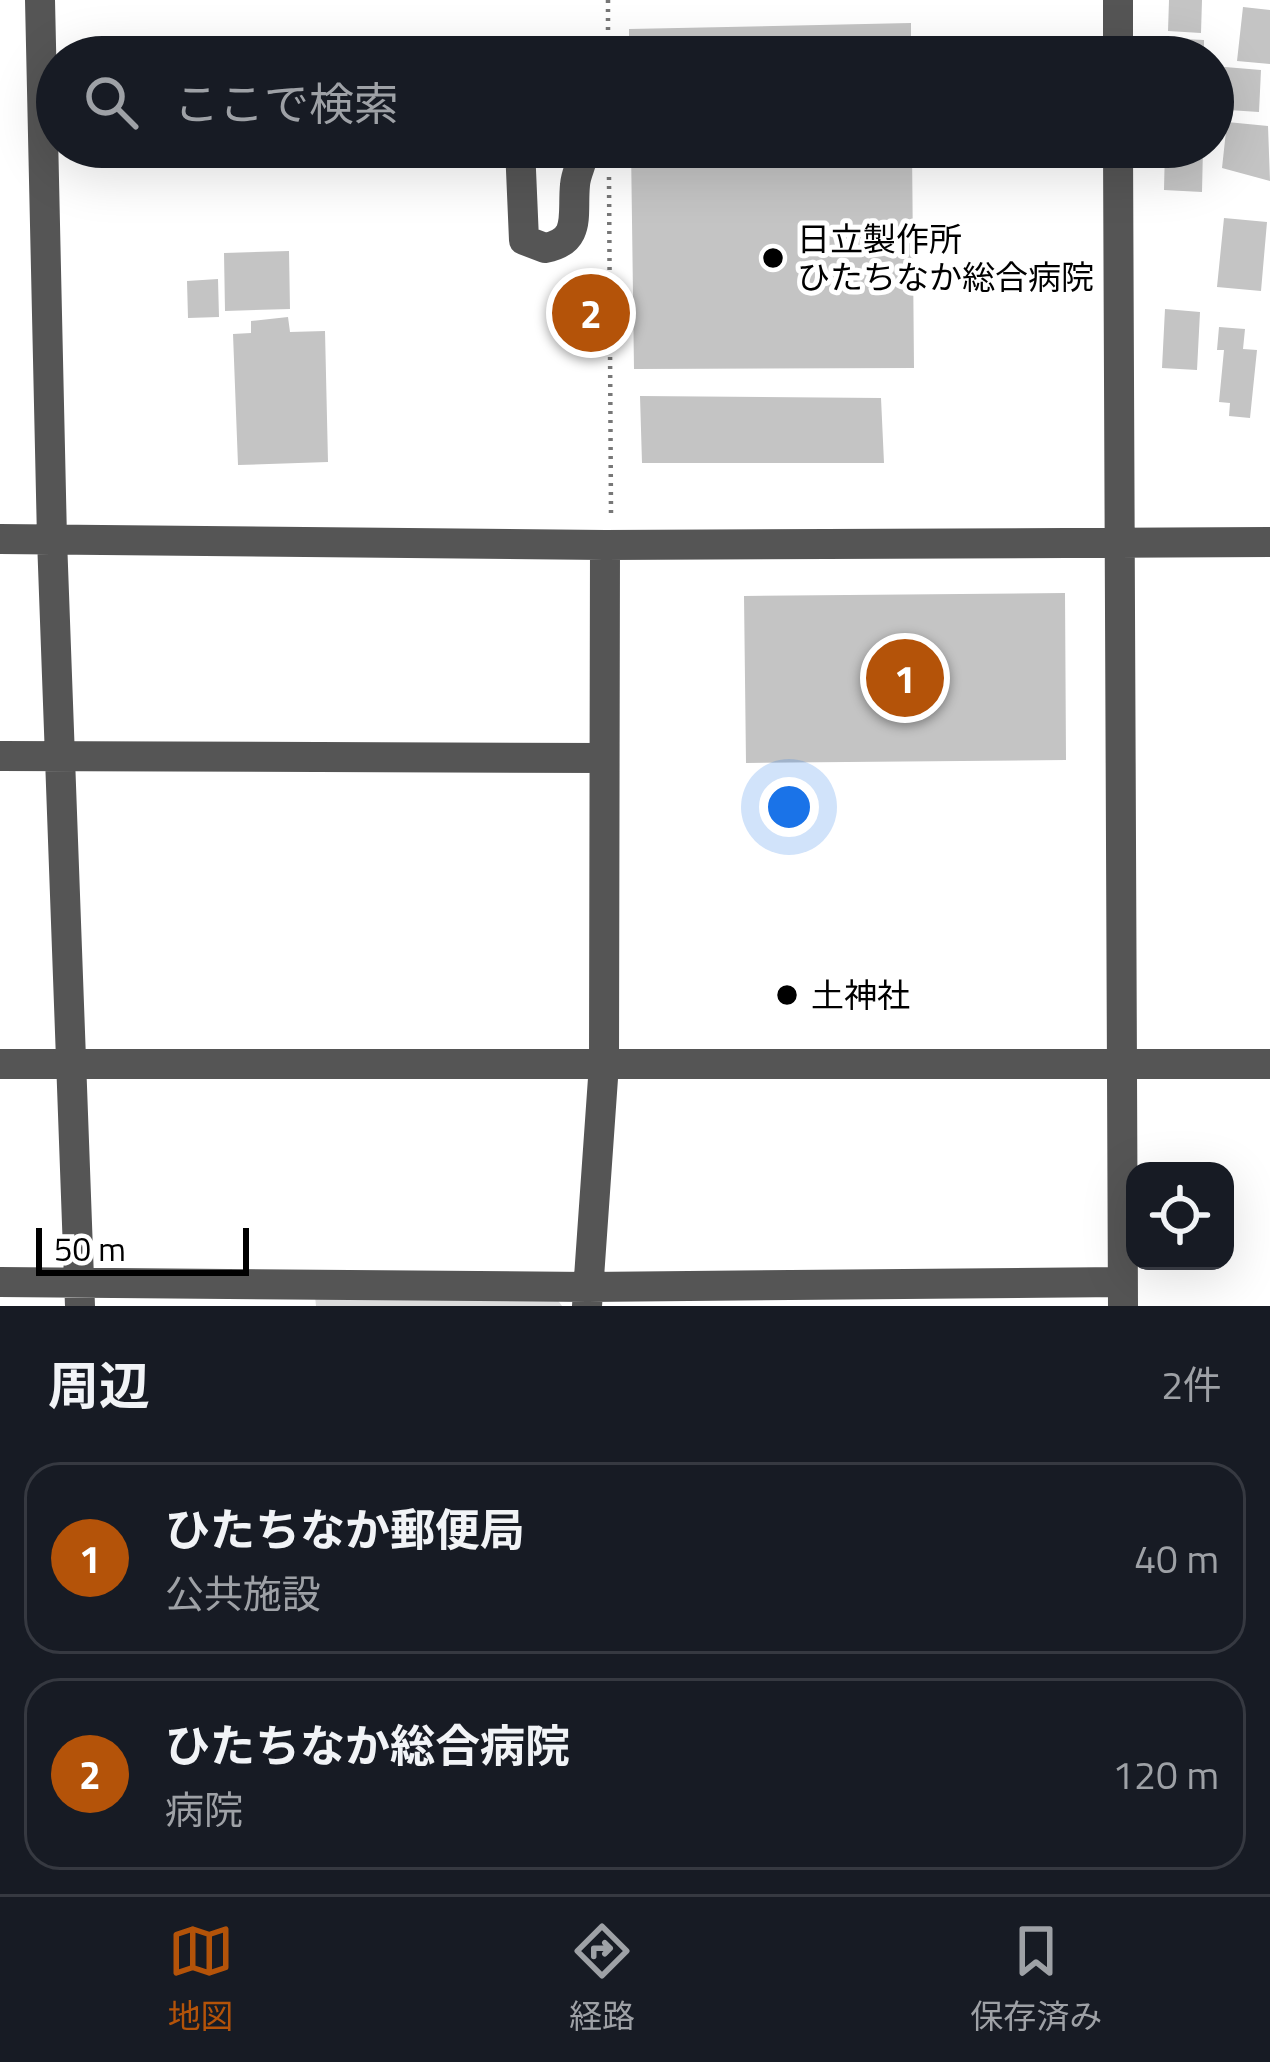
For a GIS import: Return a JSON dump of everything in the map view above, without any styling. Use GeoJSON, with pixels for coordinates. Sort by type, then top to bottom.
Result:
{"type":"FeatureCollection","features":[{"type":"Feature","properties":{"kind":"street"},"geometry":{"type":"LineString","coordinates":[[40,0],[43,36]]}},
{"type":"Feature","properties":{"kind":"street"},"geometry":{"type":"LineString","coordinates":[[1118,0],[1118,36]]}},
{"type":"Feature","properties":{"kind":"street"},"geometry":{"type":"LineString","coordinates":[[50,168],[52,538],[79,1294]]}},
{"type":"Feature","properties":{"kind":"street"},"geometry":{"type":"LineString","coordinates":[[521,168],[524,240],[545,248],[570,238],[575,227],[578,168]]}},
{"type":"Feature","properties":{"kind":"street"},"geometry":{"type":"LineString","coordinates":[[0,1282],[79,1294],[1122,1294],[1125,1065],[1118,168]]}},
{"type":"Feature","properties":{"kind":"street"},"geometry":{"type":"LineString","coordinates":[[0,539],[1118,545],[1269,542],[1270,525]]}},
{"type":"Feature","properties":{"kind":"street"},"geometry":{"type":"LineString","coordinates":[[588,1296],[604,1064],[605,545]]}},
{"type":"Feature","properties":{"kind":"street"},"geometry":{"type":"LineString","coordinates":[[0,756],[604,758]]}},
{"type":"Feature","properties":{"kind":"street"},"geometry":{"type":"LineString","coordinates":[[0,1064],[1270,1064]]}},
{"type":"Feature","properties":{"kind":"path"},"geometry":{"type":"LineString","coordinates":[[608,0],[608,36]]}},
{"type":"Feature","properties":{"kind":"path"},"geometry":{"type":"LineString","coordinates":[[605,545],[611,518],[609,170]]}},
{"type":"Feature","properties":{"kind":"shaded area"},"geometry":{"type":"Polygon","coordinates":[[[315,1296],[557,1299],[562,1306],[316,1306],[315,1296]]]}},
{"type":"Feature","properties":{"kind":"building"},"geometry":{"type":"Polygon","coordinates":[[[1169,0],[1202,0],[1201,33],[1168,31],[1169,0]]]}},
{"type":"Feature","properties":{"kind":"building"},"geometry":{"type":"Polygon","coordinates":[[[1243,7],[1270,10],[1270,64],[1237,61],[1243,7]]]}},
{"type":"Feature","properties":{"kind":"building"},"geometry":{"type":"Polygon","coordinates":[[[911,23],[911,36],[629,36],[629,29],[911,23]]]}},
{"type":"Feature","properties":{"kind":"building"},"geometry":{"type":"Polygon","coordinates":[[[1234,68],[1261,70],[1259,112],[1234,110],[1234,68]]]}},
{"type":"Feature","properties":{"kind":"building"},"geometry":{"type":"Polygon","coordinates":[[[1234,123],[1268,126],[1270,181],[1222,168],[1234,168],[1234,123]]]}},
{"type":"Feature","properties":{"kind":"building","name":"日立製作所 ひたちなか総合病院"},"geometry":{"type":"Polygon","coordinates":[[[631,168],[912,168],[914,368],[634,369],[631,168]]]}},
{"type":"Feature","properties":{"kind":"building"},"geometry":{"type":"Polygon","coordinates":[[[1165,168],[1203,168],[1202,192],[1164,190],[1165,168]]]}},
{"type":"Feature","properties":{"kind":"building"},"geometry":{"type":"Polygon","coordinates":[[[1224,218],[1267,222],[1261,291],[1217,287],[1224,218]]]}},
{"type":"Feature","properties":{"kind":"building"},"geometry":{"type":"Polygon","coordinates":[[[289,251],[290,309],[225,311],[224,253],[289,251]]]}},
{"type":"Feature","properties":{"kind":"building"},"geometry":{"type":"Polygon","coordinates":[[[218,279],[219,317],[188,318],[187,281],[218,279]]]}},
{"type":"Feature","properties":{"kind":"building"},"geometry":{"type":"Polygon","coordinates":[[[1165,309],[1200,312],[1197,370],[1162,368],[1165,309]]]}},
{"type":"Feature","properties":{"kind":"building"},"geometry":{"type":"Polygon","coordinates":[[[288,317],[290,332],[325,331],[328,462],[238,465],[233,334],[251,333],[251,321],[288,317]]]}},
{"type":"Feature","properties":{"kind":"building"},"geometry":{"type":"Polygon","coordinates":[[[1219,327],[1245,329],[1243,349],[1257,350],[1250,418],[1229,416],[1230,403],[1219,402],[1224,350],[1217,350],[1219,327]]]}},
{"type":"Feature","properties":{"kind":"building"},"geometry":{"type":"Polygon","coordinates":[[[640,396],[881,398],[884,463],[642,463],[640,396]]]}},
{"type":"Feature","properties":{"kind":"building"},"geometry":{"type":"Polygon","coordinates":[[[1065,593],[1066,760],[746,763],[744,596],[1065,593]]]}},
{"type":"Feature","properties":{"kind":"place","name":"日立製作所 ひたちなか総合病院"},"geometry":{"type":"Point","coordinates":[773,258]}},
{"type":"Feature","properties":{"kind":"place","name":"ひたちなか総合病院"},"geometry":{"type":"Point","coordinates":[591,313]}},
{"type":"Feature","properties":{"kind":"place","name":"ひたちなか郵便局"},"geometry":{"type":"Point","coordinates":[905,678]}},
{"type":"Feature","properties":{"kind":"place","name":"土神社"},"geometry":{"type":"Point","coordinates":[787,995]}}]}
